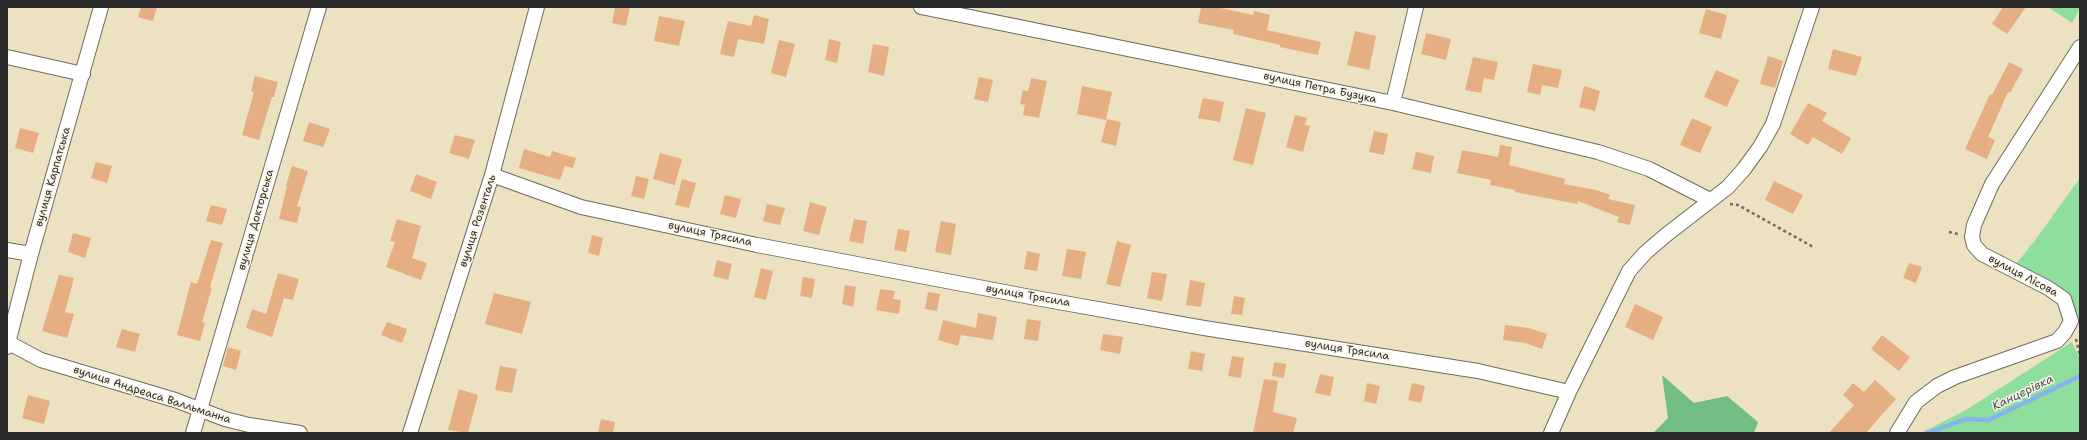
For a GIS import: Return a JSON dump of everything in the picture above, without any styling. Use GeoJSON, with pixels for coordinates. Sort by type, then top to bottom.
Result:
{"type":"FeatureCollection","features":[{"type":"Feature","properties":{"kind":"street","name":"вулиця Карпатська"},"geometry":{"type":"LineString","coordinates":[[8,345],[31,254],[101,7]]}},
{"type":"Feature","properties":{"kind":"street","name":"вулиця Докторська"},"geometry":{"type":"LineString","coordinates":[[194,433],[319,7]]}},
{"type":"Feature","properties":{"kind":"street","name":"вулиця Розенталь"},"geometry":{"type":"LineString","coordinates":[[410,433],[492,176],[538,7]]}},
{"type":"Feature","properties":{"kind":"street","name":"вулиця Петра Бузука"},"geometry":{"type":"LineString","coordinates":[[921,7],[1393,103],[1598,152],[1649,169],[1710,200]]}},
{"type":"Feature","properties":{"kind":"street"},"geometry":{"type":"LineString","coordinates":[[1393,103],[1416,7]]}},
{"type":"Feature","properties":{"kind":"street"},"geometry":{"type":"LineString","coordinates":[[1551,433],[1569,392],[1629,272],[1645,253],[1728,187],[1744,169],[1773,124],[1812,7]]}},
{"type":"Feature","properties":{"kind":"street","name":"вулиця Лісова"},"geometry":{"type":"LineString","coordinates":[[1897,433],[1916,402],[1936,386],[1954,377],[2057,341],[2066,332],[2071,321],[2064,299],[2048,288],[1982,254],[1974,245],[1972,237],[1974,225],[1992,184],[2080,47]]}},
{"type":"Feature","properties":{"kind":"street"},"geometry":{"type":"LineString","coordinates":[[7,57],[83,74]]}},
{"type":"Feature","properties":{"kind":"street","name":"вулиця Трясила"},"geometry":{"type":"LineString","coordinates":[[492,176],[581,207],[757,245],[1036,298],[1189,325],[1478,371],[1569,392]]}},
{"type":"Feature","properties":{"kind":"street"},"geometry":{"type":"LineString","coordinates":[[7,250],[31,254]]}},
{"type":"Feature","properties":{"kind":"street","name":"вулиця Андреаса Валльманна"},"geometry":{"type":"LineString","coordinates":[[8,345],[42,360],[176,400],[201,410],[249,425],[300,433]]}},
{"type":"Feature","properties":{"kind":"path"},"geometry":{"type":"LineString","coordinates":[[1710,200],[1738,205],[1815,248]]}},
{"type":"Feature","properties":{"kind":"green space"},"geometry":{"type":"Polygon","coordinates":[[[2048,7],[2080,7],[2080,8],[2072,23],[2048,7]]]}},
{"type":"Feature","properties":{"kind":"green space"},"geometry":{"type":"Polygon","coordinates":[[[2080,178],[2080,326],[2065,293],[2016,264],[2080,178]]]}},
{"type":"Feature","properties":{"kind":"green space"},"geometry":{"type":"Polygon","coordinates":[[[2072,342],[2080,359],[2080,433],[1921,433],[1966,410],[2072,342]]]}},
{"type":"Feature","properties":{"kind":"green space"},"geometry":{"type":"Polygon","coordinates":[[[1662,375],[1694,403],[1727,396],[1758,422],[1754,433],[1653,433],[1668,418],[1662,375]]]}},
{"type":"Feature","properties":{"kind":"building"},"geometry":{"type":"Polygon","coordinates":[[[141,7],[157,7],[153,21],[138,17],[141,7]]]}},
{"type":"Feature","properties":{"kind":"building"},"geometry":{"type":"Polygon","coordinates":[[[615,7],[630,7],[626,26],[612,23],[615,7]]]}},
{"type":"Feature","properties":{"kind":"building"},"geometry":{"type":"Polygon","coordinates":[[[1201,7],[1216,7],[1253,15],[1254,11],[1270,15],[1267,30],[1321,42],[1318,55],[1280,47],[1280,45],[1233,34],[1234,30],[1198,23],[1201,7]]]}},
{"type":"Feature","properties":{"kind":"building"},"geometry":{"type":"Polygon","coordinates":[[[2003,7],[2026,7],[2007,34],[1992,24],[2003,7]]]}},
{"type":"Feature","properties":{"kind":"building"},"geometry":{"type":"Polygon","coordinates":[[[1706,9],[1727,15],[1721,39],[1699,33],[1706,9]]]}},
{"type":"Feature","properties":{"kind":"building"},"geometry":{"type":"Polygon","coordinates":[[[754,15],[769,19],[764,44],[738,39],[734,57],[720,54],[728,21],[751,26],[754,15]]]}},
{"type":"Feature","properties":{"kind":"building"},"geometry":{"type":"Polygon","coordinates":[[[659,16],[685,21],[679,46],[654,41],[659,16]]]}},
{"type":"Feature","properties":{"kind":"building"},"geometry":{"type":"Polygon","coordinates":[[[1355,31],[1376,36],[1369,70],[1347,65],[1355,31]]]}},
{"type":"Feature","properties":{"kind":"building"},"geometry":{"type":"Polygon","coordinates":[[[1426,33],[1451,39],[1446,60],[1421,54],[1426,33]]]}},
{"type":"Feature","properties":{"kind":"building"},"geometry":{"type":"Polygon","coordinates":[[[829,39],[841,42],[837,63],[825,60],[829,39]]]}},
{"type":"Feature","properties":{"kind":"building"},"geometry":{"type":"Polygon","coordinates":[[[779,40],[795,44],[786,77],[771,73],[779,40]]]}},
{"type":"Feature","properties":{"kind":"building"},"geometry":{"type":"Polygon","coordinates":[[[873,44],[889,47],[884,76],[868,72],[873,44]]]}},
{"type":"Feature","properties":{"kind":"building"},"geometry":{"type":"Polygon","coordinates":[[[1833,49],[1862,57],[1856,76],[1828,69],[1833,49]]]}},
{"type":"Feature","properties":{"kind":"building"},"geometry":{"type":"Polygon","coordinates":[[[1768,56],[1783,61],[1775,88],[1760,84],[1768,56]]]}},
{"type":"Feature","properties":{"kind":"building"},"geometry":{"type":"Polygon","coordinates":[[[1473,57],[1498,62],[1494,80],[1484,78],[1481,93],[1465,90],[1473,57]]]}},
{"type":"Feature","properties":{"kind":"building"},"geometry":{"type":"Polygon","coordinates":[[[2009,62],[2023,69],[2010,93],[2008,92],[1988,137],[1995,140],[1987,159],[1965,149],[1990,94],[1992,95],[2009,62]]]}},
{"type":"Feature","properties":{"kind":"building"},"geometry":{"type":"Polygon","coordinates":[[[1533,64],[1562,70],[1558,88],[1542,85],[1540,95],[1527,92],[1533,64]]]}},
{"type":"Feature","properties":{"kind":"building"},"geometry":{"type":"Polygon","coordinates":[[[1716,70],[1739,80],[1727,107],[1704,97],[1716,70]]]}},
{"type":"Feature","properties":{"kind":"building"},"geometry":{"type":"Polygon","coordinates":[[[255,76],[278,82],[259,140],[242,135],[254,92],[251,91],[255,76]]]}},
{"type":"Feature","properties":{"kind":"building"},"geometry":{"type":"Polygon","coordinates":[[[979,77],[993,80],[988,102],[974,99],[979,77]]]}},
{"type":"Feature","properties":{"kind":"building"},"geometry":{"type":"Polygon","coordinates":[[[1031,78],[1047,81],[1039,118],[1023,115],[1025,105],[1020,104],[1023,90],[1028,91],[1031,78]]]}},
{"type":"Feature","properties":{"kind":"building"},"geometry":{"type":"Polygon","coordinates":[[[1082,86],[1112,92],[1106,120],[1077,114],[1082,86]]]}},
{"type":"Feature","properties":{"kind":"building"},"geometry":{"type":"Polygon","coordinates":[[[1584,86],[1600,91],[1595,111],[1579,107],[1584,86]]]}},
{"type":"Feature","properties":{"kind":"building"},"geometry":{"type":"Polygon","coordinates":[[[1203,98],[1224,102],[1220,122],[1198,118],[1203,98]]]}},
{"type":"Feature","properties":{"kind":"building"},"geometry":{"type":"Polygon","coordinates":[[[1808,103],[1827,113],[1822,121],[1851,138],[1842,154],[1813,137],[1808,145],[1790,134],[1808,103]]]}},
{"type":"Feature","properties":{"kind":"building"},"geometry":{"type":"Polygon","coordinates":[[[1246,108],[1266,113],[1253,165],[1233,160],[1246,108]]]}},
{"type":"Feature","properties":{"kind":"building"},"geometry":{"type":"Polygon","coordinates":[[[1295,115],[1307,118],[1305,125],[1310,126],[1303,152],[1286,147],[1295,115]]]}},
{"type":"Feature","properties":{"kind":"building"},"geometry":{"type":"Polygon","coordinates":[[[1692,118],[1712,127],[1700,153],[1680,145],[1692,118]]]}},
{"type":"Feature","properties":{"kind":"building"},"geometry":{"type":"Polygon","coordinates":[[[1107,119],[1121,122],[1116,146],[1101,142],[1107,119]]]}},
{"type":"Feature","properties":{"kind":"building"},"geometry":{"type":"Polygon","coordinates":[[[309,122],[330,129],[323,147],[303,141],[309,122]]]}},
{"type":"Feature","properties":{"kind":"building"},"geometry":{"type":"Polygon","coordinates":[[[20,128],[39,133],[33,153],[15,148],[20,128]]]}},
{"type":"Feature","properties":{"kind":"building"},"geometry":{"type":"Polygon","coordinates":[[[1374,131],[1388,134],[1384,155],[1369,152],[1374,131]]]}},
{"type":"Feature","properties":{"kind":"building"},"geometry":{"type":"Polygon","coordinates":[[[455,135],[475,140],[469,159],[449,153],[455,135]]]}},
{"type":"Feature","properties":{"kind":"building"},"geometry":{"type":"Polygon","coordinates":[[[1500,145],[1512,147],[1509,165],[1565,179],[1564,184],[1596,190],[1610,195],[1608,199],[1635,205],[1630,225],[1617,222],[1619,217],[1578,201],[1577,204],[1515,192],[1515,190],[1490,185],[1491,180],[1457,173],[1462,150],[1498,157],[1500,145]]]}},
{"type":"Feature","properties":{"kind":"building"},"geometry":{"type":"Polygon","coordinates":[[[524,149],[550,157],[552,151],[576,158],[573,168],[565,166],[560,180],[519,168],[524,149]]]}},
{"type":"Feature","properties":{"kind":"building"},"geometry":{"type":"Polygon","coordinates":[[[1416,152],[1434,156],[1431,173],[1412,169],[1416,152]]]}},
{"type":"Feature","properties":{"kind":"building"},"geometry":{"type":"Polygon","coordinates":[[[660,153],[682,159],[675,185],[653,179],[660,153]]]}},
{"type":"Feature","properties":{"kind":"building"},"geometry":{"type":"Polygon","coordinates":[[[96,162],[112,166],[107,183],[91,178],[96,162]]]}},
{"type":"Feature","properties":{"kind":"building"},"geometry":{"type":"Polygon","coordinates":[[[292,166],[308,171],[297,206],[301,207],[297,223],[279,219],[286,185],[292,166]]]}},
{"type":"Feature","properties":{"kind":"building"},"geometry":{"type":"Polygon","coordinates":[[[416,174],[437,182],[431,199],[410,191],[416,174]]]}},
{"type":"Feature","properties":{"kind":"building"},"geometry":{"type":"Polygon","coordinates":[[[636,176],[649,179],[644,199],[631,196],[636,176]]]}},
{"type":"Feature","properties":{"kind":"building"},"geometry":{"type":"Polygon","coordinates":[[[682,179],[696,183],[689,208],[675,205],[682,179]]]}},
{"type":"Feature","properties":{"kind":"building"},"geometry":{"type":"Polygon","coordinates":[[[1774,181],[1803,195],[1793,214],[1765,200],[1774,181]]]}},
{"type":"Feature","properties":{"kind":"building"},"geometry":{"type":"Polygon","coordinates":[[[725,195],[741,199],[736,218],[720,214],[725,195]]]}},
{"type":"Feature","properties":{"kind":"building"},"geometry":{"type":"Polygon","coordinates":[[[810,202],[827,207],[819,235],[803,231],[810,202]]]}},
{"type":"Feature","properties":{"kind":"building"},"geometry":{"type":"Polygon","coordinates":[[[767,204],[785,208],[780,225],[763,221],[767,204]]]}},
{"type":"Feature","properties":{"kind":"building"},"geometry":{"type":"Polygon","coordinates":[[[211,205],[227,209],[222,225],[206,221],[211,205]]]}},
{"type":"Feature","properties":{"kind":"building"},"geometry":{"type":"Polygon","coordinates":[[[397,219],[421,226],[412,258],[427,263],[421,280],[386,267],[395,242],[390,241],[397,219]]]}},
{"type":"Feature","properties":{"kind":"building"},"geometry":{"type":"Polygon","coordinates":[[[854,219],[867,221],[863,244],[849,241],[854,219]]]}},
{"type":"Feature","properties":{"kind":"building"},"geometry":{"type":"Polygon","coordinates":[[[941,221],[956,224],[951,255],[935,252],[941,221]]]}},
{"type":"Feature","properties":{"kind":"building"},"geometry":{"type":"Polygon","coordinates":[[[898,229],[910,231],[906,252],[894,250],[898,229]]]}},
{"type":"Feature","properties":{"kind":"building"},"geometry":{"type":"Polygon","coordinates":[[[73,233],[91,238],[85,258],[68,252],[73,233]]]}},
{"type":"Feature","properties":{"kind":"building"},"geometry":{"type":"Polygon","coordinates":[[[592,235],[603,238],[599,256],[588,253],[592,235]]]}},
{"type":"Feature","properties":{"kind":"building"},"geometry":{"type":"Polygon","coordinates":[[[211,240],[223,243],[210,287],[212,288],[202,322],[205,323],[200,341],[177,335],[191,282],[197,284],[211,240]]]}},
{"type":"Feature","properties":{"kind":"building"},"geometry":{"type":"Polygon","coordinates":[[[1117,241],[1131,245],[1120,287],[1106,284],[1117,241]]]}},
{"type":"Feature","properties":{"kind":"building"},"geometry":{"type":"Polygon","coordinates":[[[1067,249],[1086,252],[1081,279],[1062,276],[1067,249]]]}},
{"type":"Feature","properties":{"kind":"building"},"geometry":{"type":"Polygon","coordinates":[[[1027,251],[1040,254],[1037,271],[1024,269],[1027,251]]]}},
{"type":"Feature","properties":{"kind":"building"},"geometry":{"type":"Polygon","coordinates":[[[717,260],[732,264],[728,280],[713,276],[717,260]]]}},
{"type":"Feature","properties":{"kind":"building"},"geometry":{"type":"Polygon","coordinates":[[[1909,263],[1922,267],[1916,283],[1903,278],[1909,263]]]}},
{"type":"Feature","properties":{"kind":"building"},"geometry":{"type":"Polygon","coordinates":[[[761,268],[773,271],[766,300],[754,297],[761,268]]]}},
{"type":"Feature","properties":{"kind":"building"},"geometry":{"type":"Polygon","coordinates":[[[1152,272],[1167,274],[1162,301],[1147,298],[1152,272]]]}},
{"type":"Feature","properties":{"kind":"building"},"geometry":{"type":"Polygon","coordinates":[[[278,273],[299,279],[293,300],[284,298],[272,337],[246,328],[252,309],[266,314],[278,273]]]}},
{"type":"Feature","properties":{"kind":"building"},"geometry":{"type":"Polygon","coordinates":[[[59,275],[74,278],[65,312],[74,314],[67,338],[42,331],[59,275]]]}},
{"type":"Feature","properties":{"kind":"building"},"geometry":{"type":"Polygon","coordinates":[[[803,277],[815,279],[812,298],[800,296],[803,277]]]}},
{"type":"Feature","properties":{"kind":"building"},"geometry":{"type":"Polygon","coordinates":[[[1190,280],[1205,283],[1201,307],[1186,305],[1190,280]]]}},
{"type":"Feature","properties":{"kind":"building"},"geometry":{"type":"Polygon","coordinates":[[[845,285],[856,287],[853,307],[842,304],[845,285]]]}},
{"type":"Feature","properties":{"kind":"building"},"geometry":{"type":"Polygon","coordinates":[[[880,289],[895,291],[893,299],[901,300],[899,314],[876,310],[880,289]]]}},
{"type":"Feature","properties":{"kind":"building"},"geometry":{"type":"Polygon","coordinates":[[[928,292],[940,294],[937,311],[925,309],[928,292]]]}},
{"type":"Feature","properties":{"kind":"building"},"geometry":{"type":"Polygon","coordinates":[[[494,293],[531,302],[522,334],[485,324],[494,293]]]}},
{"type":"Feature","properties":{"kind":"building"},"geometry":{"type":"Polygon","coordinates":[[[1234,296],[1245,298],[1242,315],[1231,314],[1234,296]]]}},
{"type":"Feature","properties":{"kind":"building"},"geometry":{"type":"Polygon","coordinates":[[[1635,304],[1663,317],[1653,340],[1625,327],[1635,304]]]}},
{"type":"Feature","properties":{"kind":"building"},"geometry":{"type":"Polygon","coordinates":[[[978,313],[997,317],[993,340],[961,335],[958,346],[938,340],[943,320],[976,328],[978,313]]]}},
{"type":"Feature","properties":{"kind":"building"},"geometry":{"type":"Polygon","coordinates":[[[1027,319],[1041,321],[1038,341],[1024,339],[1027,319]]]}},
{"type":"Feature","properties":{"kind":"building"},"geometry":{"type":"Polygon","coordinates":[[[387,322],[407,329],[402,343],[381,335],[387,322]]]}},
{"type":"Feature","properties":{"kind":"building"},"geometry":{"type":"Polygon","coordinates":[[[1505,325],[1529,328],[1547,334],[1542,349],[1525,343],[1503,340],[1505,325]]]}},
{"type":"Feature","properties":{"kind":"building"},"geometry":{"type":"Polygon","coordinates":[[[122,329],[140,334],[135,352],[116,347],[122,329]]]}},
{"type":"Feature","properties":{"kind":"building"},"geometry":{"type":"Polygon","coordinates":[[[1103,334],[1123,337],[1120,354],[1100,350],[1103,334]]]}},
{"type":"Feature","properties":{"kind":"building"},"geometry":{"type":"Polygon","coordinates":[[[1882,335],[1910,357],[1899,371],[1871,349],[1882,335]]]}},
{"type":"Feature","properties":{"kind":"building"},"geometry":{"type":"Polygon","coordinates":[[[228,347],[241,351],[236,370],[223,366],[228,347]]]}},
{"type":"Feature","properties":{"kind":"building"},"geometry":{"type":"Polygon","coordinates":[[[1191,351],[1205,354],[1202,371],[1188,369],[1191,351]]]}},
{"type":"Feature","properties":{"kind":"building"},"geometry":{"type":"Polygon","coordinates":[[[1232,356],[1244,358],[1241,378],[1228,376],[1232,356]]]}},
{"type":"Feature","properties":{"kind":"building"},"geometry":{"type":"Polygon","coordinates":[[[1274,362],[1286,364],[1284,378],[1272,376],[1274,362]]]}},
{"type":"Feature","properties":{"kind":"building"},"geometry":{"type":"Polygon","coordinates":[[[500,366],[517,369],[512,393],[495,390],[500,366]]]}},
{"type":"Feature","properties":{"kind":"building"},"geometry":{"type":"Polygon","coordinates":[[[1320,374],[1334,377],[1330,396],[1315,393],[1320,374]]]}},
{"type":"Feature","properties":{"kind":"building"},"geometry":{"type":"Polygon","coordinates":[[[1264,379],[1278,381],[1273,412],[1297,418],[1293,433],[1253,433],[1264,379]]]}},
{"type":"Feature","properties":{"kind":"building"},"geometry":{"type":"Polygon","coordinates":[[[1875,380],[1896,399],[1866,433],[1829,433],[1854,405],[1843,395],[1853,383],[1864,392],[1875,380]]]}},
{"type":"Feature","properties":{"kind":"building"},"geometry":{"type":"Polygon","coordinates":[[[1367,383],[1380,386],[1376,404],[1364,401],[1367,383]]]}},
{"type":"Feature","properties":{"kind":"building"},"geometry":{"type":"Polygon","coordinates":[[[1412,383],[1425,386],[1421,403],[1408,400],[1412,383]]]}},
{"type":"Feature","properties":{"kind":"building"},"geometry":{"type":"Polygon","coordinates":[[[459,389],[478,395],[468,433],[448,430],[459,389]]]}},
{"type":"Feature","properties":{"kind":"building"},"geometry":{"type":"Polygon","coordinates":[[[28,395],[50,401],[44,424],[22,418],[28,395]]]}},
{"type":"Feature","properties":{"kind":"building"},"geometry":{"type":"Polygon","coordinates":[[[601,419],[615,422],[613,433],[598,433],[601,419]]]}},
{"type":"Feature","properties":{"kind":"waterway","name":"Канцерівка"},"geometry":{"type":"LineString","coordinates":[[1928,433],[1966,419],[1989,420],[2080,376]]}}]}
